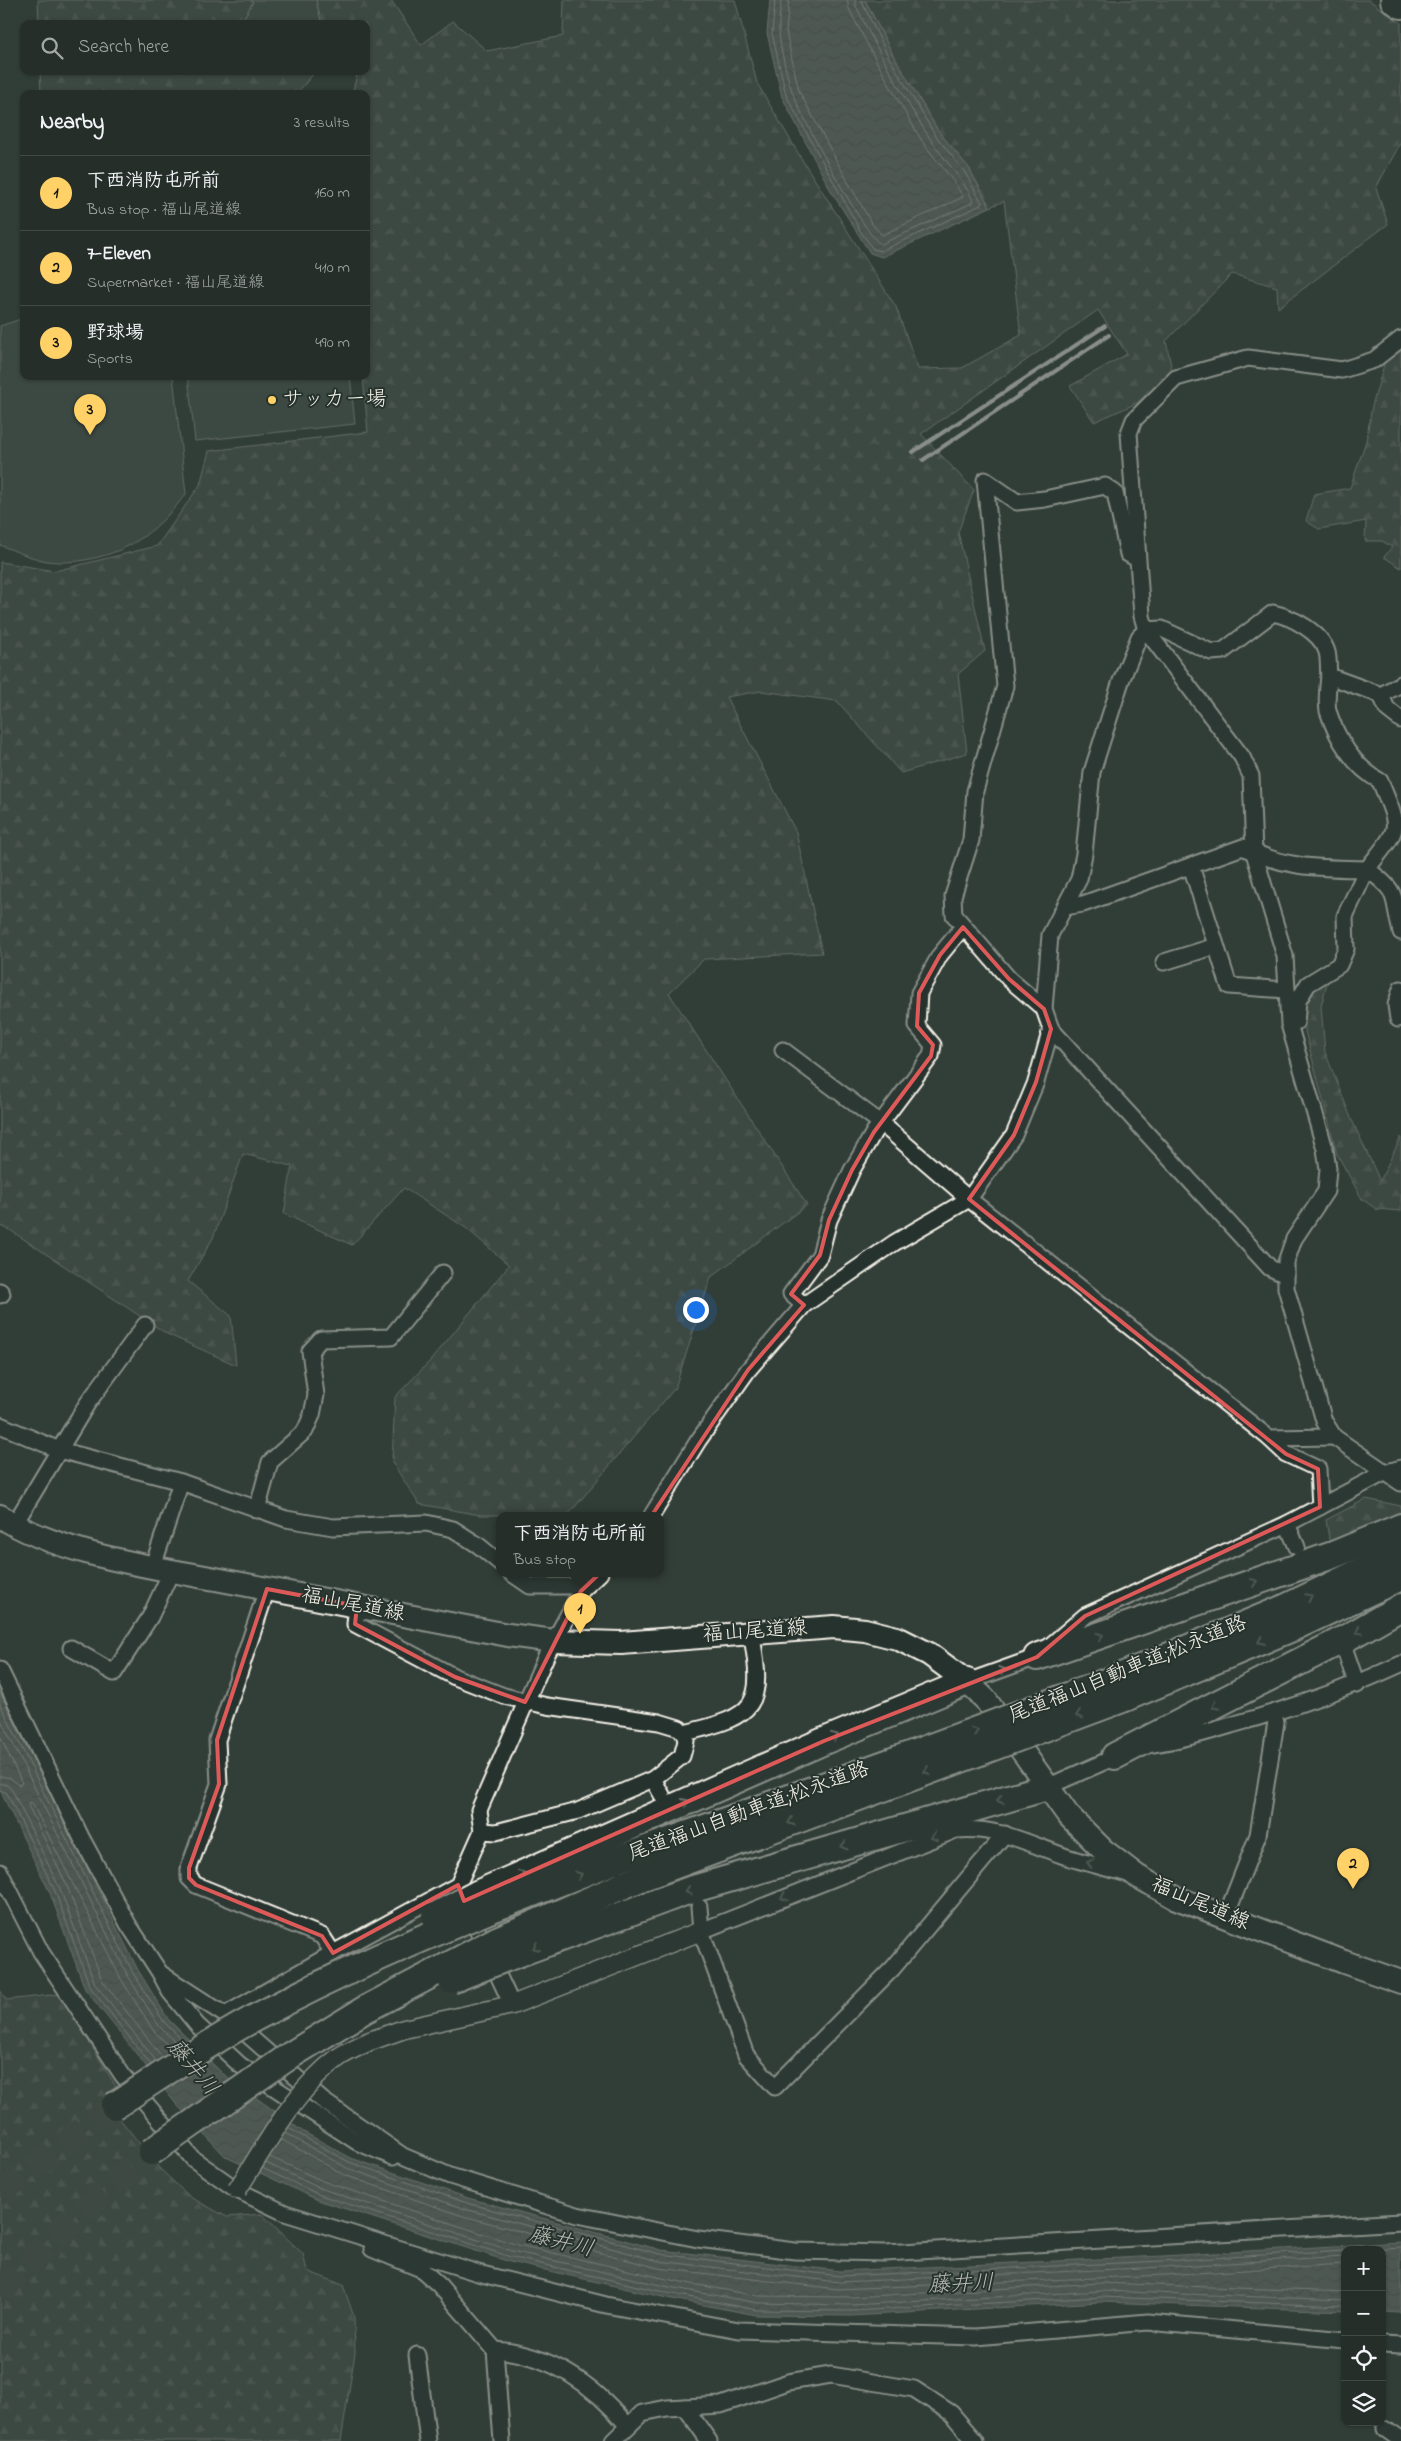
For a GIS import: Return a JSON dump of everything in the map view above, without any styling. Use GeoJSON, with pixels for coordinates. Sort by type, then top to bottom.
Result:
{"type":"FeatureCollection","features":[{"type":"Feature","properties":{"kind":"highway"},"geometry":{"type":"LineString","coordinates":[[1394,0],[1401,5]]}},
{"type":"Feature","properties":{"kind":"highway"},"geometry":{"type":"LineString","coordinates":[[1037,1657],[1333,1555],[1401,1528]]}},
{"type":"Feature","properties":{"kind":"highway","name":"尾道福山自動車道;松永道路"},"geometry":{"type":"LineString","coordinates":[[1122,1687],[1401,1552]]}},
{"type":"Feature","properties":{"kind":"highway","name":"尾道福山自動車道;松永道路"},"geometry":{"type":"LineString","coordinates":[[151,2152],[291,2055],[364,2010],[502,1949],[643,1877],[899,1770],[1122,1687],[1292,1628],[1401,1577]]}},
{"type":"Feature","properties":{"kind":"highway"},"geometry":{"type":"LineString","coordinates":[[1115,1756],[1350,1636],[1401,1607]]}},
{"type":"Feature","properties":{"kind":"highway"},"geometry":{"type":"LineString","coordinates":[[473,1897],[824,1741],[967,1682]]}},
{"type":"Feature","properties":{"kind":"highway","name":"尾道福山自動車道;松永道路"},"geometry":{"type":"LineString","coordinates":[[114,2106],[192,2055],[265,2012],[374,1958],[473,1897],[627,1856],[899,1770]]}},
{"type":"Feature","properties":{"kind":"highway"},"geometry":{"type":"LineString","coordinates":[[502,1949],[690,1890],[1047,1786]]}},
{"type":"Feature","properties":{"kind":"main road","name":"福山尾道線"},"geometry":{"type":"LineString","coordinates":[[7,1520],[67,1547],[267,1589],[508,1635],[554,1641],[621,1643],[834,1627],[866,1630],[897,1638],[929,1654],[967,1682],[985,1699],[1068,1815],[1089,1836],[1137,1876],[1174,1897],[1401,1982]]}},
{"type":"Feature","properties":{"kind":"street"},"geometry":{"type":"LineString","coordinates":[[1401,339],[1374,360],[1342,370],[1248,358],[1176,378],[1134,420],[1130,433],[1142,616],[1146,630],[1242,757],[1251,776],[1254,853],[1285,956],[1289,1024],[1324,1149],[1328,1170],[1326,1191],[1294,1239],[1286,1262],[1286,1288],[1324,1421],[1334,1437],[1401,1483]]}},
{"type":"Feature","properties":{"kind":"street"},"geometry":{"type":"LineString","coordinates":[[1044,1009],[1009,979],[954,915],[953,896],[970,840],[975,791],[1005,686],[986,480],[1017,502],[1045,499],[1104,486],[1115,493],[1128,554],[1138,559]]}},
{"type":"Feature","properties":{"kind":"street"},"geometry":{"type":"LineString","coordinates":[[1286,1275],[1270,1268],[1051,1029],[1044,1009],[1050,935],[1079,879],[1084,854],[1092,772],[1105,727],[1132,655],[1139,637],[1146,630],[1162,629],[1211,652],[1224,651],[1264,618],[1273,613],[1310,630],[1320,640],[1327,652],[1329,676],[1328,709],[1340,737],[1355,762],[1365,773],[1380,780],[1396,822],[1393,837],[1367,869],[1344,916],[1346,949],[1338,965],[1308,984],[1298,1001],[1297,1035],[1293,1038]]}},
{"type":"Feature","properties":{"kind":"street"},"geometry":{"type":"LineString","coordinates":[[1329,676],[1381,695],[1387,709],[1401,720]]}},
{"type":"Feature","properties":{"kind":"street"},"geometry":{"type":"LineString","coordinates":[[1381,695],[1401,684]]}},
{"type":"Feature","properties":{"kind":"street"},"geometry":{"type":"LineString","coordinates":[[1065,907],[1083,904],[1243,848],[1267,859],[1308,868],[1367,869],[1389,884],[1394,893],[1399,911],[1401,932]]}},
{"type":"Feature","properties":{"kind":"street"},"geometry":{"type":"LineString","coordinates":[[1191,866],[1229,986],[1287,990]]}},
{"type":"Feature","properties":{"kind":"street"},"geometry":{"type":"LineString","coordinates":[[804,1305],[791,1294],[820,1255],[829,1220],[852,1170],[874,1132],[882,1124],[931,1056],[933,1045],[918,1026],[919,993],[940,955],[963,927]]}},
{"type":"Feature","properties":{"kind":"street"},"geometry":{"type":"LineString","coordinates":[[1164,962],[1216,946]]}},
{"type":"Feature","properties":{"kind":"street"},"geometry":{"type":"LineString","coordinates":[[1398,1018],[1396,1005],[1401,989]]}},
{"type":"Feature","properties":{"kind":"street"},"geometry":{"type":"LineString","coordinates":[[654,1512],[698,1441],[748,1370],[804,1305],[894,1243],[969,1199],[1014,1135],[1036,1082],[1051,1029]]}},
{"type":"Feature","properties":{"kind":"street"},"geometry":{"type":"LineString","coordinates":[[783,1050],[882,1124],[969,1199],[1269,1438],[1286,1454],[1318,1469],[1320,1507]]}},
{"type":"Feature","properties":{"kind":"street"},"geometry":{"type":"LineString","coordinates":[[257,1510],[270,1462],[305,1431],[312,1415],[316,1395],[310,1351],[321,1339],[390,1337],[443,1273]]}},
{"type":"Feature","properties":{"kind":"street"},"geometry":{"type":"LineString","coordinates":[[0,1291],[2,1294],[0,1295]]}},
{"type":"Feature","properties":{"kind":"street"},"geometry":{"type":"LineString","coordinates":[[7,1520],[59,1450],[87,1404],[145,1325]]}},
{"type":"Feature","properties":{"kind":"street"},"geometry":{"type":"LineString","coordinates":[[0,1425],[59,1450],[181,1482],[286,1519],[333,1526],[426,1523],[453,1529],[478,1545],[496,1561]]}},
{"type":"Feature","properties":{"kind":"street"},"geometry":{"type":"LineString","coordinates":[[1269,1438],[1334,1437]]}},
{"type":"Feature","properties":{"kind":"street"},"geometry":{"type":"LineString","coordinates":[[967,1682],[1037,1657],[1085,1616],[1287,1524],[1384,1473],[1401,1468]]}},
{"type":"Feature","properties":{"kind":"street"},"geometry":{"type":"LineString","coordinates":[[71,1648],[114,1673],[150,1617],[181,1482]]}},
{"type":"Feature","properties":{"kind":"street"},"geometry":{"type":"LineString","coordinates":[[1287,1524],[1298,1547]]}},
{"type":"Feature","properties":{"kind":"street"},"geometry":{"type":"LineString","coordinates":[[517,1577],[530,1586],[572,1586],[581,1590]]}},
{"type":"Feature","properties":{"kind":"street"},"geometry":{"type":"LineString","coordinates":[[512,2005],[473,1897],[482,1830],[480,1810],[554,1641],[581,1590],[596,1577]]}},
{"type":"Feature","properties":{"kind":"street"},"geometry":{"type":"LineString","coordinates":[[267,1589],[217,1740],[219,1784],[189,1868],[189,1878],[196,1885],[322,1936],[333,1952]]}},
{"type":"Feature","properties":{"kind":"street"},"geometry":{"type":"LineString","coordinates":[[357,1606],[356,1624],[455,1677],[526,1702],[659,1722],[679,1728],[684,1733],[686,1741],[682,1756],[653,1779],[578,1811],[496,1832],[482,1830]]}},
{"type":"Feature","properties":{"kind":"street"},"geometry":{"type":"LineString","coordinates":[[684,1733],[724,1723],[738,1715],[753,1701],[757,1686],[751,1632]]}},
{"type":"Feature","properties":{"kind":"street"},"geometry":{"type":"LineString","coordinates":[[1346,1653],[1357,1685]]}},
{"type":"Feature","properties":{"kind":"street"},"geometry":{"type":"LineString","coordinates":[[1047,1786],[1115,1756],[1273,1714],[1357,1685],[1401,1664]]}},
{"type":"Feature","properties":{"kind":"street"},"geometry":{"type":"LineString","coordinates":[[0,1670],[81,1837],[128,1924],[170,1992],[197,2025],[240,2065],[357,2142],[402,2161],[403,2156]]}},
{"type":"Feature","properties":{"kind":"street"},"geometry":{"type":"LineString","coordinates":[[1226,1916],[1258,1835],[1276,1722],[1273,1714]]}},
{"type":"Feature","properties":{"kind":"street"},"geometry":{"type":"LineString","coordinates":[[653,1779],[662,1796]]}},
{"type":"Feature","properties":{"kind":"street"},"geometry":{"type":"LineString","coordinates":[[237,2190],[297,2098],[316,2077],[340,2057],[370,2041],[404,2029],[512,2005],[940,1834],[976,1828],[1004,1834],[1066,1856],[1137,1876]]}},
{"type":"Feature","properties":{"kind":"street"},"geometry":{"type":"LineString","coordinates":[[699,1907],[701,1931],[746,2055],[775,2087],[892,1968],[1004,1834]]}},
{"type":"Feature","properties":{"kind":"street"},"geometry":{"type":"LineString","coordinates":[[0,1872],[41,1952],[123,2076],[193,2160],[237,2190],[285,2213],[421,2269],[439,2285],[496,2350],[502,2441]]}},
{"type":"Feature","properties":{"kind":"street"},"geometry":{"type":"LineString","coordinates":[[224,2015],[333,1952],[473,1897]]}},
{"type":"Feature","properties":{"kind":"street"},"geometry":{"type":"LineString","coordinates":[[160,1973],[224,2015],[322,2100],[403,2156],[450,2176],[577,2215],[698,2239],[796,2251],[885,2253],[1401,2222]]}},
{"type":"Feature","properties":{"kind":"street"},"geometry":{"type":"LineString","coordinates":[[285,2213],[478,2273],[606,2305],[739,2330],[976,2337],[1148,2322],[1341,2340]]}},
{"type":"Feature","properties":{"kind":"street"},"geometry":{"type":"LineString","coordinates":[[1386,2344],[1401,2345]]}},
{"type":"Feature","properties":{"kind":"street"},"geometry":{"type":"LineString","coordinates":[[496,2350],[519,2352],[556,2366],[592,2390],[612,2407],[627,2425]]}},
{"type":"Feature","properties":{"kind":"street"},"geometry":{"type":"LineString","coordinates":[[417,2355],[428,2441]]}},
{"type":"Feature","properties":{"kind":"street"},"geometry":{"type":"LineString","coordinates":[[613,2441],[627,2425],[642,2413],[667,2408],[722,2405],[788,2382],[831,2374],[914,2389],[951,2413],[975,2441]]}},
{"type":"Feature","properties":{"kind":"street"},"geometry":{"type":"LineString","coordinates":[[685,2407],[709,2441]]}},
{"type":"Feature","properties":{"kind":"street"},"geometry":{"type":"LineString","coordinates":[[1385,2429],[1401,2440]]}},
{"type":"Feature","properties":{"kind":"highlighted area"},"geometry":{"type":"Polygon","coordinates":[[[963,927],[1009,979],[1044,1009],[1051,1029],[1036,1082],[1014,1135],[969,1199],[1286,1454],[1318,1469],[1320,1507],[1085,1616],[1037,1657],[824,1741],[464,1901],[458,1885],[333,1953],[322,1936],[196,1885],[189,1878],[189,1868],[219,1784],[217,1740],[267,1589],[357,1606],[355,1624],[455,1677],[525,1702],[581,1591],[615,1559],[650,1518],[748,1370],[804,1305],[791,1294],[820,1255],[829,1220],[852,1170],[874,1132],[931,1056],[933,1045],[917,1026],[919,993],[940,955],[963,927]]]}},
{"type":"Feature","properties":{"kind":"green space"},"geometry":{"type":"Polygon","coordinates":[[[38,0],[250,0],[253,2],[242,20],[39,20],[38,0]]]}},
{"type":"Feature","properties":{"kind":"green space"},"geometry":{"type":"Polygon","coordinates":[[[250,0],[316,0],[321,20],[242,20],[253,2],[250,0]]]}},
{"type":"Feature","properties":{"kind":"green space"},"geometry":{"type":"Polygon","coordinates":[[[316,0],[391,0],[421,45],[453,21],[487,51],[563,36],[564,0],[735,0],[757,83],[801,158],[896,307],[918,369],[962,368],[1021,335],[1004,201],[990,207],[969,168],[939,132],[892,53],[865,0],[1369,0],[1401,23],[1401,142],[1376,188],[1388,224],[1278,308],[1277,287],[1232,274],[1166,341],[1172,371],[1137,403],[1094,422],[1070,386],[1127,354],[1098,310],[921,434],[974,490],[958,532],[985,651],[958,674],[967,753],[901,773],[837,701],[761,691],[726,697],[796,832],[822,953],[704,959],[669,993],[807,1205],[711,1277],[675,1388],[571,1512],[496,1512],[496,1515],[480,1515],[419,1504],[392,1462],[395,1397],[431,1360],[509,1265],[466,1228],[404,1188],[352,1245],[284,1214],[292,1166],[243,1154],[213,1238],[188,1281],[231,1316],[236,1365],[167,1334],[10,1230],[0,1226],[0,562],[55,571],[157,546],[200,485],[209,451],[368,432],[363,380],[370,380],[370,90],[353,90],[357,75],[370,75],[370,20],[321,20],[316,0]]]}},
{"type":"Feature","properties":{"kind":"green space"},"geometry":{"type":"Polygon","coordinates":[[[40,75],[313,75],[299,90],[41,90],[40,75]]]}},
{"type":"Feature","properties":{"kind":"green space"},"geometry":{"type":"Polygon","coordinates":[[[20,319],[20,380],[173,380],[186,494],[155,528],[132,544],[106,555],[68,562],[47,561],[35,558],[0,545],[0,326],[20,319]]]}},
{"type":"Feature","properties":{"kind":"green space"},"geometry":{"type":"Polygon","coordinates":[[[1401,347],[1401,568],[1384,557],[1392,547],[1382,541],[1365,541],[1366,521],[1319,529],[1306,521],[1314,494],[1350,488],[1366,441],[1372,406],[1386,358],[1401,347]]]}},
{"type":"Feature","properties":{"kind":"green space","name":"サッカー場"},"geometry":{"type":"Polygon","coordinates":[[[188,380],[350,380],[355,424],[195,441],[188,380]]]}},
{"type":"Feature","properties":{"kind":"green space"},"geometry":{"type":"Polygon","coordinates":[[[1328,980],[1321,1006],[1325,1052],[1351,1118],[1380,1181],[1401,1137],[1401,1211],[1376,1209],[1362,1199],[1337,1154],[1305,1031],[1305,1002],[1314,988],[1328,980]]]}},
{"type":"Feature","properties":{"kind":"green space"},"geometry":{"type":"Polygon","coordinates":[[[1366,1499],[1401,1506],[1401,1514],[1330,1545],[1326,1520],[1366,1499]]]}},
{"type":"Feature","properties":{"kind":"green space"},"geometry":{"type":"Polygon","coordinates":[[[0,1990],[6,2000],[60,1994],[117,2088],[103,2098],[160,2169],[190,2197],[227,2217],[262,2214],[303,2254],[307,2271],[343,2285],[354,2317],[355,2353],[341,2441],[0,2441],[0,1990]]]}},
{"type":"Feature","properties":{"kind":"water"},"geometry":{"type":"Polygon","coordinates":[[[770,0],[865,0],[892,53],[939,132],[969,168],[990,207],[882,257],[870,253],[831,191],[782,97],[767,33],[770,0]]]}},
{"type":"Feature","properties":{"kind":"water","name":"藤井川"},"geometry":{"type":"Polygon","coordinates":[[[0,1693],[138,1970],[168,2019],[222,2073],[302,2131],[351,2158],[468,2198],[661,2250],[840,2271],[1163,2256],[1401,2242],[1401,2313],[1386,2312],[1386,2246],[1341,2246],[1341,2311],[1101,2302],[851,2316],[756,2315],[667,2298],[510,2262],[318,2200],[226,2157],[176,2104],[85,1989],[50,1893],[0,1790],[0,1693]]]}},
{"type":"Feature","properties":{"kind":"tunnel"},"geometry":{"type":"LineString","coordinates":[[1303,1559],[1343,1648]]}},
{"type":"Feature","properties":{"kind":"tunnel"},"geometry":{"type":"LineString","coordinates":[[0,2192],[114,2106]]}},
{"type":"Feature","properties":{"kind":"tunnel"},"geometry":{"type":"LineString","coordinates":[[0,2292],[74,2218],[151,2152]]}},
{"type":"Feature","properties":{"kind":"railway"},"geometry":{"type":"LineString","coordinates":[[913,452],[1105,326]]}},
{"type":"Feature","properties":{"kind":"railway"},"geometry":{"type":"LineString","coordinates":[[923,460],[1109,335]]}},
{"type":"Feature","properties":{"kind":"place","name":"サッカー場"},"geometry":{"type":"Point","coordinates":[272,400]}},
{"type":"Feature","properties":{"kind":"place","name":"野球場"},"geometry":{"type":"Point","coordinates":[90,435]}},
{"type":"Feature","properties":{"kind":"place","name":"下西消防屯所前"},"geometry":{"type":"Point","coordinates":[580,1634]}},
{"type":"Feature","properties":{"kind":"place","name":"7-Eleven"},"geometry":{"type":"Point","coordinates":[1353,1889]}}]}
